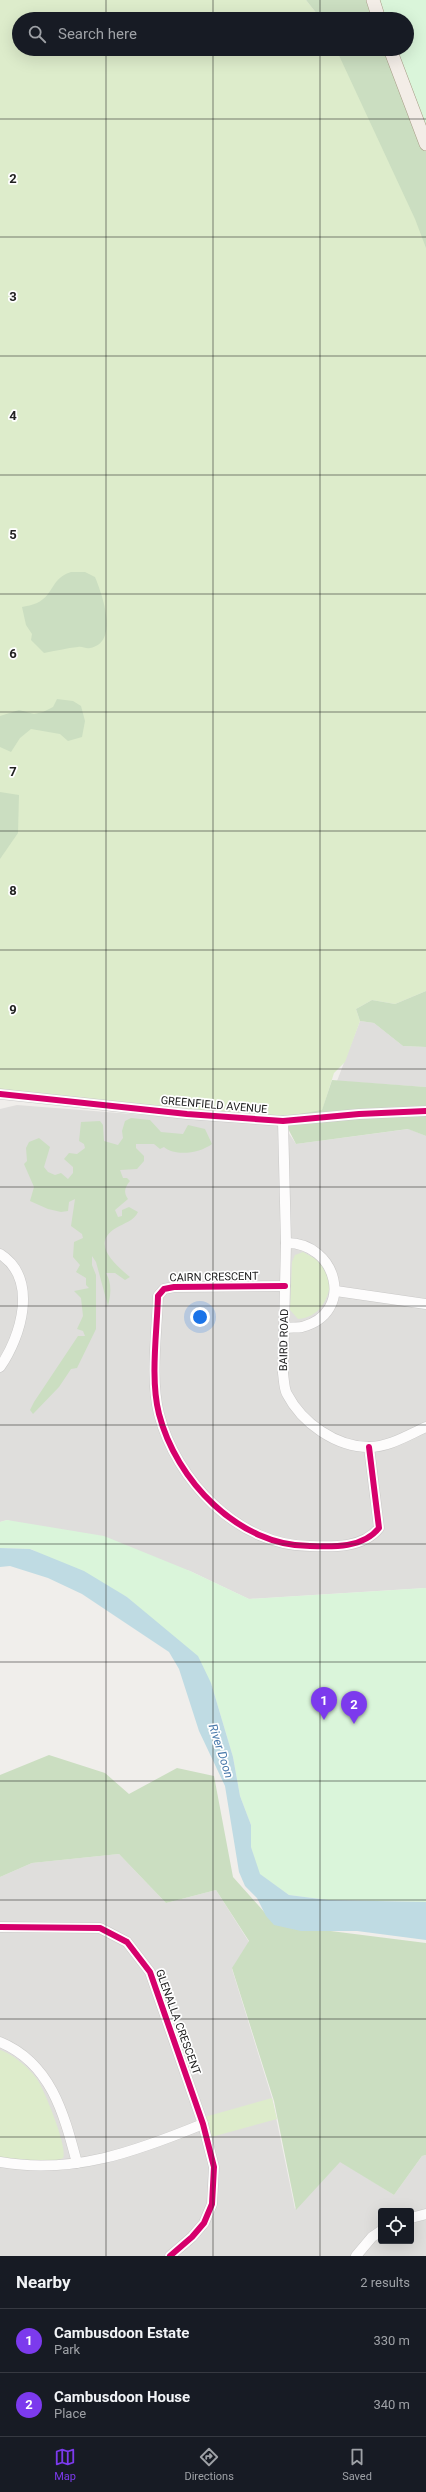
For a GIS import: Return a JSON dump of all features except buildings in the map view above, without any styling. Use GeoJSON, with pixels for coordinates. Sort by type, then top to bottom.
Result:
{"type":"FeatureCollection","features":[{"type":"Feature","properties":{"kind":"main road"},"geometry":{"type":"LineString","coordinates":[[373,0],[377,12]]}},
{"type":"Feature","properties":{"kind":"main road"},"geometry":{"type":"LineString","coordinates":[[393,56],[426,144]]}},
{"type":"Feature","properties":{"kind":"street","name":"GREENFIELD AVENUE"},"geometry":{"type":"LineString","coordinates":[[0,1094],[187,1114],[283,1122],[366,1113],[426,1111]]}},
{"type":"Feature","properties":{"kind":"street","name":"BAIRD ROAD"},"geometry":{"type":"LineString","coordinates":[[283,1122],[286,1243],[283,1374],[286,1394],[302,1414],[325,1434],[345,1444],[369,1447],[395,1442],[426,1427]]}},
{"type":"Feature","properties":{"kind":"street"},"geometry":{"type":"LineString","coordinates":[[284,1328],[302,1327],[315,1320],[326,1312],[336,1292],[331,1270],[321,1257],[307,1246],[286,1243]]}},
{"type":"Feature","properties":{"kind":"street"},"geometry":{"type":"LineString","coordinates":[[0,1254],[13,1266],[20,1277],[24,1297],[20,1322],[6,1359],[0,1367]]}},
{"type":"Feature","properties":{"kind":"street","name":"CAIRN CRESCENT"},"geometry":{"type":"LineString","coordinates":[[284,1286],[174,1287],[164,1289],[158,1296],[155,1388],[159,1414],[178,1459],[188,1476],[211,1503],[230,1519],[266,1537],[293,1546],[324,1546],[361,1543],[372,1537],[379,1528],[369,1447]]}},
{"type":"Feature","properties":{"kind":"street"},"geometry":{"type":"LineString","coordinates":[[336,1292],[426,1304]]}},
{"type":"Feature","properties":{"kind":"street","name":"GLENALLA CRESCENT"},"geometry":{"type":"LineString","coordinates":[[0,1927],[100,1928],[119,1936],[133,1948],[150,1972],[203,2124],[214,2167],[212,2204],[200,2228],[170,2256]]}},
{"type":"Feature","properties":{"kind":"street"},"geometry":{"type":"LineString","coordinates":[[0,2042],[20,2052],[46,2078],[62,2113],[76,2163]]}},
{"type":"Feature","properties":{"kind":"street"},"geometry":{"type":"LineString","coordinates":[[0,2162],[36,2165],[76,2163],[135,2151],[203,2124]]}},
{"type":"Feature","properties":{"kind":"street"},"geometry":{"type":"LineString","coordinates":[[414,2217],[426,2214]]}},
{"type":"Feature","properties":{"kind":"street"},"geometry":{"type":"LineString","coordinates":[[356,2256],[378,2234]]}},
{"type":"Feature","properties":{"kind":"shaded area"},"geometry":{"type":"Polygon","coordinates":[[[360,1021],[374,1023],[403,1046],[426,1047],[426,1087],[337,1081],[360,1021]]]}},
{"type":"Feature","properties":{"kind":"shaded area"},"geometry":{"type":"Polygon","coordinates":[[[17,1105],[284,1126],[296,1144],[409,1129],[426,1136],[426,1588],[249,1599],[190,1571],[7,1520],[0,1522],[0,1109],[17,1105]]]}},
{"type":"Feature","properties":{"kind":"shaded area"},"geometry":{"type":"Polygon","coordinates":[[[119,1854],[166,1903],[216,1890],[249,1942],[232,1969],[272,2098],[295,2209],[340,2161],[394,2195],[422,2156],[426,2155],[426,2256],[0,2256],[0,1877],[32,1863],[119,1854]]]}},
{"type":"Feature","properties":{"kind":"green space"},"geometry":{"type":"Polygon","coordinates":[[[0,0],[306,0],[315,12],[12,12],[12,56],[340,56],[426,233],[426,991],[395,1004],[372,1000],[356,1009],[360,1021],[345,1062],[334,1073],[322,1111],[282,1117],[0,1094],[0,0]]]}},
{"type":"Feature","properties":{"kind":"green space"},"geometry":{"type":"Polygon","coordinates":[[[306,0],[366,0],[370,12],[315,12],[306,0]]]}},
{"type":"Feature","properties":{"kind":"green space"},"geometry":{"type":"Polygon","coordinates":[[[376,0],[426,0],[426,133],[397,56],[414,56],[414,12],[380,12],[376,0]]]}},
{"type":"Feature","properties":{"kind":"green space"},"geometry":{"type":"Polygon","coordinates":[[[339,56],[388,56],[426,149],[426,248],[415,219],[339,56]]]}},
{"type":"Feature","properties":{"kind":"green space"},"geometry":{"type":"Polygon","coordinates":[[[71,572],[85,572],[95,577],[106,617],[107,628],[104,637],[99,644],[90,648],[80,647],[44,653],[31,640],[32,634],[26,625],[22,607],[35,604],[43,600],[60,578],[71,572]]]}},
{"type":"Feature","properties":{"kind":"green space"},"geometry":{"type":"Polygon","coordinates":[[[57,699],[73,701],[81,706],[85,721],[82,737],[68,741],[60,734],[31,729],[20,738],[11,752],[0,747],[0,716],[19,710],[34,714],[43,712],[53,707],[57,699]]]}},
{"type":"Feature","properties":{"kind":"green space"},"geometry":{"type":"Polygon","coordinates":[[[0,792],[19,795],[18,833],[0,859],[0,792]]]}},
{"type":"Feature","properties":{"kind":"green space"},"geometry":{"type":"Polygon","coordinates":[[[426,991],[426,1047],[403,1046],[374,1023],[360,1021],[356,1009],[372,1000],[395,1004],[426,991]]]}},
{"type":"Feature","properties":{"kind":"green space"},"geometry":{"type":"Polygon","coordinates":[[[332,1080],[426,1087],[426,1136],[408,1129],[296,1144],[282,1117],[322,1110],[332,1080]]]}},
{"type":"Feature","properties":{"kind":"green space"},"geometry":{"type":"Polygon","coordinates":[[[131,1118],[150,1120],[161,1132],[183,1134],[188,1125],[205,1129],[212,1144],[195,1152],[181,1153],[164,1147],[160,1149],[154,1144],[136,1144],[136,1148],[144,1156],[144,1161],[137,1169],[120,1170],[123,1178],[127,1178],[130,1181],[125,1190],[128,1199],[115,1210],[118,1217],[122,1216],[122,1210],[129,1207],[138,1212],[131,1220],[108,1234],[105,1241],[105,1248],[108,1254],[113,1261],[130,1277],[125,1280],[115,1273],[106,1273],[110,1289],[108,1306],[96,1262],[92,1256],[92,1265],[96,1275],[96,1329],[77,1368],[71,1369],[59,1387],[33,1414],[30,1410],[34,1402],[78,1336],[85,1336],[83,1331],[77,1329],[83,1316],[81,1298],[74,1291],[89,1288],[86,1285],[86,1278],[76,1272],[80,1265],[73,1257],[74,1242],[83,1238],[82,1234],[71,1226],[75,1199],[69,1202],[68,1211],[61,1212],[48,1209],[30,1201],[34,1187],[24,1164],[27,1161],[26,1148],[29,1142],[39,1138],[50,1147],[44,1167],[48,1172],[55,1175],[61,1173],[68,1179],[73,1173],[73,1167],[64,1159],[69,1153],[77,1154],[85,1148],[84,1144],[79,1141],[81,1122],[100,1121],[103,1125],[104,1141],[118,1145],[123,1138],[122,1131],[125,1121],[131,1118]]]}},
{"type":"Feature","properties":{"kind":"green space"},"geometry":{"type":"Polygon","coordinates":[[[303,1252],[321,1262],[331,1282],[327,1296],[317,1312],[305,1318],[298,1319],[290,1310],[292,1262],[295,1255],[303,1252]]]}},
{"type":"Feature","properties":{"kind":"green space"},"geometry":{"type":"Polygon","coordinates":[[[7,1520],[104,1536],[190,1571],[249,1599],[426,1588],[426,1902],[328,1900],[289,1895],[259,1874],[251,1847],[251,1825],[240,1796],[233,1757],[211,1683],[156,1623],[127,1597],[31,1549],[0,1548],[0,1522],[7,1520]]]}},
{"type":"Feature","properties":{"kind":"green space"},"geometry":{"type":"Polygon","coordinates":[[[49,1755],[105,1773],[129,1794],[177,1768],[214,1776],[233,1877],[275,1924],[426,1943],[426,2155],[422,2156],[394,2195],[340,2162],[296,2210],[274,2101],[232,1968],[249,1941],[216,1890],[166,1903],[119,1854],[32,1863],[0,1877],[0,1775],[49,1755]]]}},
{"type":"Feature","properties":{"kind":"green space"},"geometry":{"type":"Polygon","coordinates":[[[0,2050],[20,2062],[30,2070],[37,2079],[50,2106],[59,2131],[64,2152],[63,2158],[40,2164],[0,2159],[0,2050]]]}},
{"type":"Feature","properties":{"kind":"green space"},"geometry":{"type":"Polygon","coordinates":[[[272,2098],[277,2119],[208,2138],[201,2118],[272,2098]]]}},
{"type":"Feature","properties":{"kind":"water","name":"River Doon"},"geometry":{"type":"Polygon","coordinates":[[[0,1548],[30,1549],[84,1571],[127,1597],[198,1656],[211,1683],[233,1757],[240,1796],[251,1825],[251,1847],[260,1874],[289,1895],[328,1900],[426,1902],[426,1940],[357,1931],[301,1931],[274,1925],[266,1916],[257,1898],[245,1886],[239,1872],[225,1786],[199,1731],[179,1669],[169,1652],[82,1594],[48,1578],[10,1566],[0,1567],[0,1548]]]}},
{"type":"Feature","properties":{"kind":"cycle path"},"geometry":{"type":"LineString","coordinates":[[0,1094],[187,1114],[283,1121],[359,1114],[426,1111]]}},
{"type":"Feature","properties":{"kind":"cycle path"},"geometry":{"type":"LineString","coordinates":[[285,1286],[174,1287],[164,1289],[158,1296],[154,1371],[156,1400],[167,1439],[195,1485],[214,1505],[235,1522],[258,1535],[284,1543],[310,1546],[338,1546],[356,1543],[372,1535],[379,1528],[369,1447]]}},
{"type":"Feature","properties":{"kind":"cycle path"},"geometry":{"type":"LineString","coordinates":[[0,1927],[100,1928],[127,1942],[150,1972],[203,2124],[214,2167],[212,2204],[204,2223],[192,2237],[170,2256]]}},
{"type":"Feature","properties":{"kind":"place","name":"Cambusdoon Estate"},"geometry":{"type":"Point","coordinates":[324,1720]}},
{"type":"Feature","properties":{"kind":"place","name":"Cambusdoon House"},"geometry":{"type":"Point","coordinates":[354,1724]}}]}
